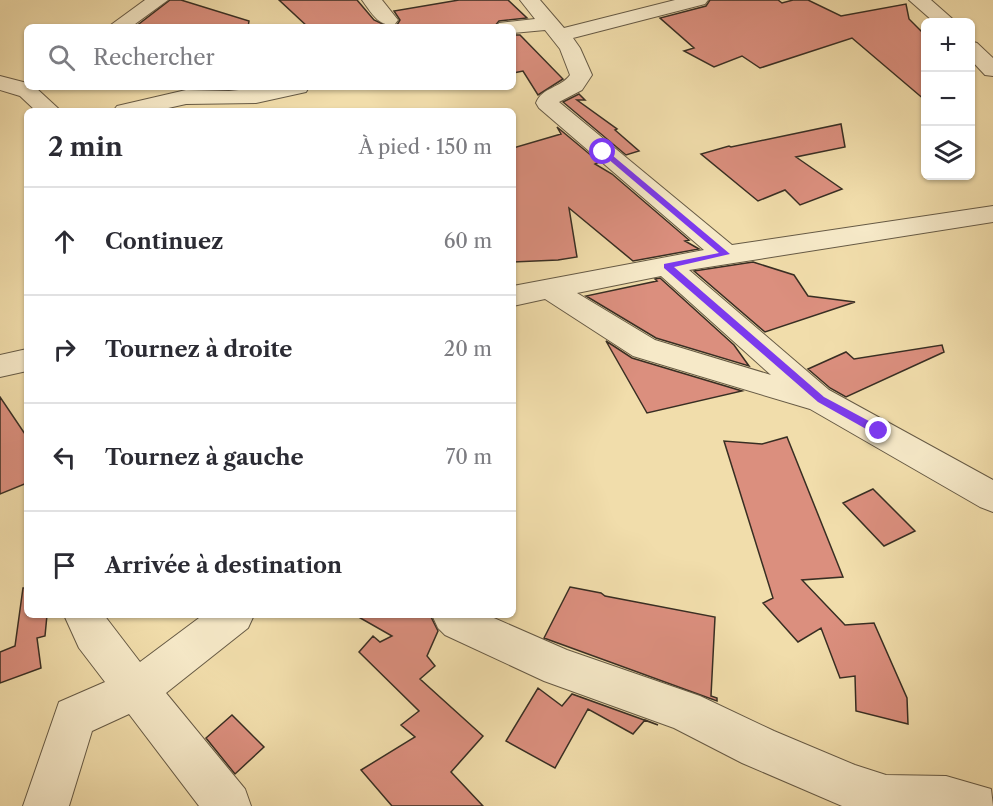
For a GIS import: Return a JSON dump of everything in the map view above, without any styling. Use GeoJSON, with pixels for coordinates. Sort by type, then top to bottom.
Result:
{"type":"FeatureCollection","features":[{"type":"Feature","properties":{"kind":"street"},"geometry":{"type":"LineString","coordinates":[[122,24],[158,0]]}},
{"type":"Feature","properties":{"kind":"street"},"geometry":{"type":"LineString","coordinates":[[372,0],[388,20]]}},
{"type":"Feature","properties":{"kind":"street"},"geometry":{"type":"LineString","coordinates":[[530,0],[570,48],[581,75],[574,86],[549,98],[547,103],[726,254]]}},
{"type":"Feature","properties":{"kind":"street"},"geometry":{"type":"LineString","coordinates":[[516,28],[555,30],[698,0]]}},
{"type":"Feature","properties":{"kind":"street"},"geometry":{"type":"LineString","coordinates":[[919,0],[941,18]]}},
{"type":"Feature","properties":{"kind":"street"},"geometry":{"type":"LineString","coordinates":[[12,87],[34,95],[46,108]]}},
{"type":"Feature","properties":{"kind":"street"},"geometry":{"type":"LineString","coordinates":[[138,108],[186,97],[238,98],[282,90]]}},
{"type":"Feature","properties":{"kind":"street"},"geometry":{"type":"LineString","coordinates":[[516,296],[726,254],[993,214]]}},
{"type":"Feature","properties":{"kind":"street"},"geometry":{"type":"LineString","coordinates":[[667,266],[821,400],[993,497]]}},
{"type":"Feature","properties":{"kind":"street"},"geometry":{"type":"LineString","coordinates":[[551,290],[644,348],[709,369],[821,400]]}},
{"type":"Feature","properties":{"kind":"street"},"geometry":{"type":"LineString","coordinates":[[0,366],[24,361]]}},
{"type":"Feature","properties":{"kind":"street"},"geometry":{"type":"LineString","coordinates":[[85,618],[93,635],[228,806]]}},
{"type":"Feature","properties":{"kind":"street"},"geometry":{"type":"LineString","coordinates":[[46,806],[74,717],[136,690],[230,618]]}},
{"type":"Feature","properties":{"kind":"street"},"geometry":{"type":"LineString","coordinates":[[456,618],[459,622],[559,667],[685,711],[758,747],[854,788],[886,798],[946,799],[974,806]]}},
{"type":"Feature","properties":{"kind":"building"},"geometry":{"type":"Polygon","coordinates":[[[170,0],[181,0],[249,21],[248,24],[139,24],[170,0]]]}},
{"type":"Feature","properties":{"kind":"building"},"geometry":{"type":"Polygon","coordinates":[[[279,0],[357,0],[374,20],[383,24],[305,24],[279,0]]]}},
{"type":"Feature","properties":{"kind":"building"},"geometry":{"type":"Polygon","coordinates":[[[459,0],[508,0],[527,18],[499,21],[496,24],[398,24],[400,20],[394,11],[459,0]]]}},
{"type":"Feature","properties":{"kind":"building"},"geometry":{"type":"Polygon","coordinates":[[[710,0],[778,0],[782,3],[808,0],[841,16],[906,4],[909,19],[921,31],[921,97],[852,38],[760,68],[742,56],[714,67],[684,51],[694,48],[660,18],[706,6],[710,0]]]}},
{"type":"Feature","properties":{"kind":"building"},"geometry":{"type":"Polygon","coordinates":[[[516,35],[520,35],[563,79],[538,95],[523,71],[516,72],[516,35]]]}},
{"type":"Feature","properties":{"kind":"building"},"geometry":{"type":"Polygon","coordinates":[[[579,94],[585,100],[577,100],[617,129],[615,130],[639,151],[626,155],[563,102],[579,94]]]}},
{"type":"Feature","properties":{"kind":"building"},"geometry":{"type":"Polygon","coordinates":[[[841,124],[845,147],[796,157],[842,189],[800,205],[785,190],[758,201],[701,154],[729,146],[841,124]]]}},
{"type":"Feature","properties":{"kind":"building"},"geometry":{"type":"Polygon","coordinates":[[[557,127],[599,162],[595,164],[612,174],[689,240],[685,241],[699,249],[633,261],[569,208],[577,257],[516,262],[516,147],[561,134],[557,127]]]}},
{"type":"Feature","properties":{"kind":"building"},"geometry":{"type":"Polygon","coordinates":[[[753,262],[794,275],[808,296],[855,302],[765,332],[694,271],[753,262]]]}},
{"type":"Feature","properties":{"kind":"building"},"geometry":{"type":"Polygon","coordinates":[[[660,278],[734,345],[749,366],[656,338],[586,296],[657,281],[655,279],[660,278]]]}},
{"type":"Feature","properties":{"kind":"building"},"geometry":{"type":"Polygon","coordinates":[[[606,341],[632,358],[742,391],[647,413],[606,341]]]}},
{"type":"Feature","properties":{"kind":"building"},"geometry":{"type":"Polygon","coordinates":[[[942,345],[944,352],[846,397],[830,388],[808,369],[846,352],[854,359],[942,345]]]}},
{"type":"Feature","properties":{"kind":"building"},"geometry":{"type":"Polygon","coordinates":[[[0,397],[24,433],[24,484],[0,494],[0,397]]]}},
{"type":"Feature","properties":{"kind":"building"},"geometry":{"type":"Polygon","coordinates":[[[787,437],[843,577],[802,580],[845,625],[874,623],[907,698],[908,724],[856,711],[855,676],[840,678],[821,628],[798,642],[763,603],[773,598],[724,441],[762,444],[787,437]]]}},
{"type":"Feature","properties":{"kind":"building"},"geometry":{"type":"Polygon","coordinates":[[[873,489],[915,531],[884,546],[843,503],[873,489]]]}},
{"type":"Feature","properties":{"kind":"building"},"geometry":{"type":"Polygon","coordinates":[[[570,587],[715,617],[711,696],[717,698],[717,701],[544,638],[570,587]]]}},
{"type":"Feature","properties":{"kind":"building"},"geometry":{"type":"Polygon","coordinates":[[[24,588],[24,618],[47,618],[45,636],[37,638],[41,668],[0,683],[0,652],[15,646],[24,588]]]}},
{"type":"Feature","properties":{"kind":"building"},"geometry":{"type":"Polygon","coordinates":[[[360,618],[432,618],[438,631],[427,656],[435,666],[420,679],[483,736],[451,772],[483,806],[392,806],[361,770],[415,737],[401,725],[419,711],[359,652],[373,636],[380,642],[392,636],[360,618]]]}},
{"type":"Feature","properties":{"kind":"building"},"geometry":{"type":"Polygon","coordinates":[[[538,688],[562,706],[572,694],[645,720],[633,734],[588,709],[555,768],[506,741],[538,688]]]}},
{"type":"Feature","properties":{"kind":"building"},"geometry":{"type":"Polygon","coordinates":[[[232,715],[264,747],[235,774],[206,738],[232,715]]]}},
{"type":"Feature","properties":{"kind":"route"},"geometry":{"type":"LineString","coordinates":[[603,152],[726,254],[667,266],[821,400],[879,431]]}}]}
